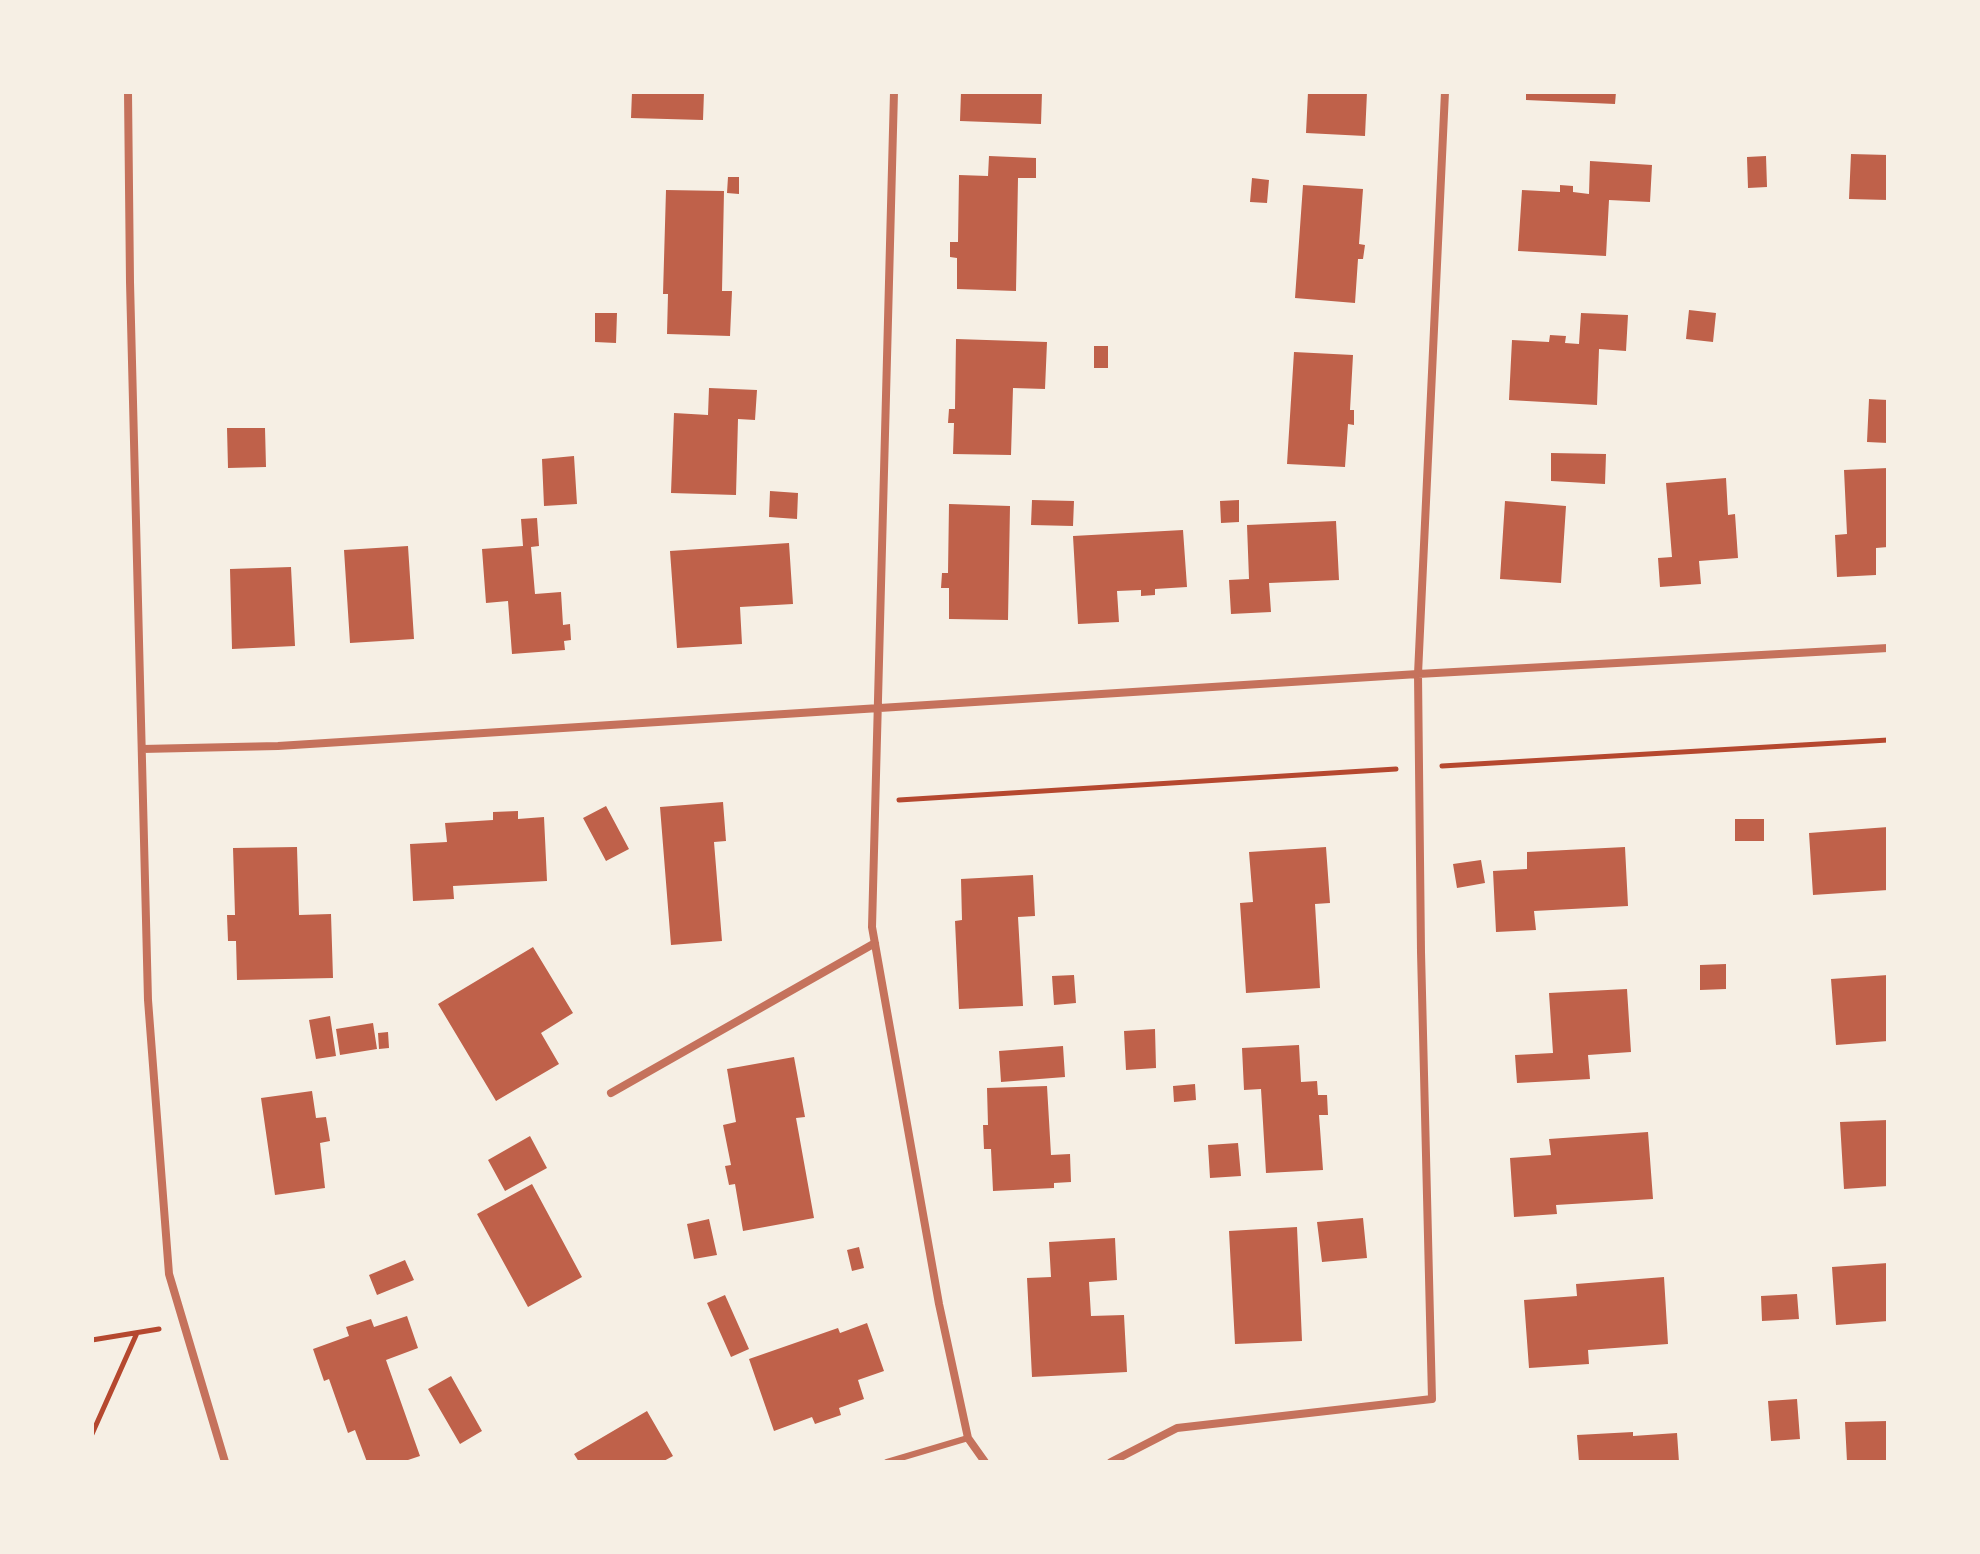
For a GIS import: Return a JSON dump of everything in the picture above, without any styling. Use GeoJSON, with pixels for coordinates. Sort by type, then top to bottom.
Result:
{"type":"FeatureCollection","features":[{"type":"Feature","properties":{"kind":"street"},"geometry":{"type":"LineString","coordinates":[[128,92],[148,1000],[169,1274],[225,1462]]}},
{"type":"Feature","properties":{"kind":"street"},"geometry":{"type":"LineString","coordinates":[[894,92],[872,927],[939,1304],[968,1438],[985,1462]]}},
{"type":"Feature","properties":{"kind":"street"},"geometry":{"type":"LineString","coordinates":[[1111,1462],[1177,1428],[1432,1399],[1418,674],[1445,92]]}},
{"type":"Feature","properties":{"kind":"street"},"geometry":{"type":"LineString","coordinates":[[142,749],[278,746],[1418,674],[1888,648]]}},
{"type":"Feature","properties":{"kind":"street"},"geometry":{"type":"LineString","coordinates":[[611,1093],[875,943]]}},
{"type":"Feature","properties":{"kind":"lane"},"geometry":{"type":"LineString","coordinates":[[887,1462],[968,1438]]}},
{"type":"Feature","properties":{"kind":"path"},"geometry":{"type":"LineString","coordinates":[[875,801],[1888,740]]}},
{"type":"Feature","properties":{"kind":"path"},"geometry":{"type":"LineString","coordinates":[[92,1340],[184,1325]]}},
{"type":"Feature","properties":{"kind":"path"},"geometry":{"type":"LineString","coordinates":[[92,1434],[137,1333]]}},
{"type":"Feature","properties":{"kind":"building"},"geometry":{"type":"Polygon","coordinates":[[[632,92],[704,92],[703,120],[631,118],[632,92]]]}},
{"type":"Feature","properties":{"kind":"building"},"geometry":{"type":"Polygon","coordinates":[[[961,92],[1042,92],[1041,124],[960,121],[961,92]]]}},
{"type":"Feature","properties":{"kind":"building"},"geometry":{"type":"Polygon","coordinates":[[[1308,92],[1367,92],[1365,136],[1306,133],[1308,92]]]}},
{"type":"Feature","properties":{"kind":"building"},"geometry":{"type":"Polygon","coordinates":[[[1526,92],[1616,92],[1615,104],[1526,100],[1526,92]]]}},
{"type":"Feature","properties":{"kind":"building"},"geometry":{"type":"Polygon","coordinates":[[[1851,154],[1888,155],[1888,200],[1849,199],[1851,154]]]}},
{"type":"Feature","properties":{"kind":"building"},"geometry":{"type":"Polygon","coordinates":[[[989,156],[1036,158],[1036,178],[1018,178],[1016,291],[957,289],[957,258],[950,257],[950,242],[958,242],[959,175],[988,176],[989,156]]]}},
{"type":"Feature","properties":{"kind":"building"},"geometry":{"type":"Polygon","coordinates":[[[1766,156],[1767,187],[1748,188],[1747,157],[1766,156]]]}},
{"type":"Feature","properties":{"kind":"building"},"geometry":{"type":"Polygon","coordinates":[[[1590,161],[1652,165],[1650,202],[1609,200],[1606,256],[1518,251],[1522,190],[1560,192],[1560,185],[1573,186],[1573,192],[1589,194],[1590,161]]]}},
{"type":"Feature","properties":{"kind":"building"},"geometry":{"type":"Polygon","coordinates":[[[728,177],[739,177],[739,194],[727,193],[728,177]]]}},
{"type":"Feature","properties":{"kind":"building"},"geometry":{"type":"Polygon","coordinates":[[[1252,178],[1269,180],[1267,203],[1250,202],[1252,178]]]}},
{"type":"Feature","properties":{"kind":"building"},"geometry":{"type":"Polygon","coordinates":[[[1303,185],[1363,189],[1359,244],[1365,245],[1363,259],[1358,259],[1355,303],[1295,298],[1303,185]]]}},
{"type":"Feature","properties":{"kind":"building"},"geometry":{"type":"Polygon","coordinates":[[[666,190],[724,191],[722,291],[732,291],[730,336],[667,334],[668,294],[663,294],[666,190]]]}},
{"type":"Feature","properties":{"kind":"building"},"geometry":{"type":"Polygon","coordinates":[[[1689,310],[1716,313],[1713,342],[1686,339],[1689,310]]]}},
{"type":"Feature","properties":{"kind":"building"},"geometry":{"type":"Polygon","coordinates":[[[595,313],[617,313],[616,343],[595,342],[595,313]]]}},
{"type":"Feature","properties":{"kind":"building"},"geometry":{"type":"Polygon","coordinates":[[[1581,313],[1628,315],[1626,351],[1599,349],[1597,405],[1509,400],[1512,340],[1549,342],[1550,335],[1566,336],[1565,343],[1579,344],[1581,313]]]}},
{"type":"Feature","properties":{"kind":"building"},"geometry":{"type":"Polygon","coordinates":[[[956,339],[1047,342],[1045,389],[1013,388],[1011,455],[953,454],[954,423],[948,423],[949,409],[955,409],[956,339]]]}},
{"type":"Feature","properties":{"kind":"building"},"geometry":{"type":"Polygon","coordinates":[[[1094,346],[1108,346],[1108,368],[1094,368],[1094,346]]]}},
{"type":"Feature","properties":{"kind":"building"},"geometry":{"type":"Polygon","coordinates":[[[1294,352],[1353,355],[1350,410],[1354,410],[1354,425],[1348,424],[1345,467],[1287,464],[1294,352]]]}},
{"type":"Feature","properties":{"kind":"building"},"geometry":{"type":"Polygon","coordinates":[[[709,388],[757,390],[755,420],[738,419],[736,495],[671,493],[674,413],[708,415],[709,388]]]}},
{"type":"Feature","properties":{"kind":"building"},"geometry":{"type":"Polygon","coordinates":[[[1869,399],[1888,400],[1888,443],[1867,442],[1869,399]]]}},
{"type":"Feature","properties":{"kind":"building"},"geometry":{"type":"Polygon","coordinates":[[[227,428],[265,428],[266,467],[228,468],[227,428]]]}},
{"type":"Feature","properties":{"kind":"building"},"geometry":{"type":"Polygon","coordinates":[[[1551,453],[1606,454],[1605,484],[1551,481],[1551,453]]]}},
{"type":"Feature","properties":{"kind":"building"},"geometry":{"type":"Polygon","coordinates":[[[574,456],[577,504],[544,506],[542,459],[574,456]]]}},
{"type":"Feature","properties":{"kind":"building"},"geometry":{"type":"Polygon","coordinates":[[[1888,468],[1888,547],[1876,548],[1876,575],[1837,577],[1835,535],[1847,534],[1844,470],[1888,468]]]}},
{"type":"Feature","properties":{"kind":"building"},"geometry":{"type":"Polygon","coordinates":[[[1726,478],[1728,515],[1735,514],[1738,558],[1699,561],[1701,584],[1660,587],[1658,558],[1672,557],[1666,483],[1726,478]]]}},
{"type":"Feature","properties":{"kind":"building"},"geometry":{"type":"Polygon","coordinates":[[[770,491],[798,493],[797,519],[769,517],[770,491]]]}},
{"type":"Feature","properties":{"kind":"building"},"geometry":{"type":"Polygon","coordinates":[[[1032,500],[1074,501],[1073,526],[1031,525],[1032,500]]]}},
{"type":"Feature","properties":{"kind":"building"},"geometry":{"type":"Polygon","coordinates":[[[1239,500],[1239,522],[1221,523],[1220,501],[1239,500]]]}},
{"type":"Feature","properties":{"kind":"building"},"geometry":{"type":"Polygon","coordinates":[[[1505,501],[1566,506],[1561,583],[1500,579],[1505,501]]]}},
{"type":"Feature","properties":{"kind":"building"},"geometry":{"type":"Polygon","coordinates":[[[949,504],[1010,506],[1008,620],[949,619],[949,588],[941,588],[942,573],[948,573],[949,504]]]}},
{"type":"Feature","properties":{"kind":"building"},"geometry":{"type":"Polygon","coordinates":[[[537,518],[539,546],[531,547],[535,594],[561,592],[563,625],[570,624],[571,640],[564,641],[565,650],[512,654],[508,601],[486,603],[482,549],[523,546],[521,519],[537,518]]]}},
{"type":"Feature","properties":{"kind":"building"},"geometry":{"type":"Polygon","coordinates":[[[1336,521],[1339,580],[1269,583],[1271,612],[1231,614],[1229,580],[1249,579],[1247,525],[1336,521]]]}},
{"type":"Feature","properties":{"kind":"building"},"geometry":{"type":"Polygon","coordinates":[[[1183,530],[1187,587],[1155,589],[1155,595],[1141,596],[1141,590],[1117,591],[1119,622],[1078,624],[1073,536],[1183,530]]]}},
{"type":"Feature","properties":{"kind":"building"},"geometry":{"type":"Polygon","coordinates":[[[789,543],[793,604],[740,607],[742,644],[677,648],[670,551],[789,543]]]}},
{"type":"Feature","properties":{"kind":"building"},"geometry":{"type":"Polygon","coordinates":[[[408,546],[414,639],[350,643],[344,550],[408,546]]]}},
{"type":"Feature","properties":{"kind":"building"},"geometry":{"type":"Polygon","coordinates":[[[291,567],[295,646],[232,649],[230,569],[291,567]]]}},
{"type":"Feature","properties":{"kind":"building"},"geometry":{"type":"Polygon","coordinates":[[[723,802],[726,841],[714,842],[722,941],[671,945],[660,807],[723,802]]]}},
{"type":"Feature","properties":{"kind":"building"},"geometry":{"type":"Polygon","coordinates":[[[606,806],[629,849],[606,861],[583,818],[606,806]]]}},
{"type":"Feature","properties":{"kind":"building"},"geometry":{"type":"Polygon","coordinates":[[[518,811],[518,819],[544,817],[547,881],[453,886],[454,899],[413,901],[410,844],[447,842],[445,823],[493,820],[493,812],[518,811]]]}},
{"type":"Feature","properties":{"kind":"building"},"geometry":{"type":"Polygon","coordinates":[[[1735,819],[1764,819],[1764,841],[1735,841],[1735,819]]]}},
{"type":"Feature","properties":{"kind":"building"},"geometry":{"type":"Polygon","coordinates":[[[1888,827],[1888,890],[1813,895],[1809,833],[1888,827]]]}},
{"type":"Feature","properties":{"kind":"building"},"geometry":{"type":"Polygon","coordinates":[[[297,847],[299,915],[331,914],[333,978],[237,980],[236,941],[228,941],[227,915],[235,915],[233,848],[297,847]]]}},
{"type":"Feature","properties":{"kind":"building"},"geometry":{"type":"Polygon","coordinates":[[[1326,847],[1330,903],[1315,904],[1320,988],[1246,993],[1240,903],[1253,902],[1249,852],[1326,847]]]}},
{"type":"Feature","properties":{"kind":"building"},"geometry":{"type":"Polygon","coordinates":[[[1625,847],[1628,906],[1534,911],[1536,930],[1496,932],[1493,871],[1527,869],[1527,852],[1625,847]]]}},
{"type":"Feature","properties":{"kind":"building"},"geometry":{"type":"Polygon","coordinates":[[[1481,860],[1485,883],[1457,888],[1453,864],[1481,860]]]}},
{"type":"Feature","properties":{"kind":"building"},"geometry":{"type":"Polygon","coordinates":[[[1033,875],[1035,916],[1018,917],[1023,1006],[959,1009],[955,921],[962,920],[961,879],[1033,875]]]}},
{"type":"Feature","properties":{"kind":"building"},"geometry":{"type":"Polygon","coordinates":[[[533,947],[573,1013],[541,1033],[559,1064],[496,1101],[438,1004],[533,947]]]}},
{"type":"Feature","properties":{"kind":"building"},"geometry":{"type":"Polygon","coordinates":[[[1726,964],[1726,989],[1700,990],[1700,965],[1726,964]]]}},
{"type":"Feature","properties":{"kind":"building"},"geometry":{"type":"Polygon","coordinates":[[[1074,975],[1076,1003],[1054,1005],[1052,976],[1074,975]]]}},
{"type":"Feature","properties":{"kind":"building"},"geometry":{"type":"Polygon","coordinates":[[[1888,975],[1888,1041],[1836,1045],[1831,979],[1888,975]]]}},
{"type":"Feature","properties":{"kind":"building"},"geometry":{"type":"Polygon","coordinates":[[[1627,989],[1631,1052],[1588,1055],[1590,1079],[1517,1083],[1515,1055],[1553,1053],[1549,993],[1627,989]]]}},
{"type":"Feature","properties":{"kind":"building"},"geometry":{"type":"Polygon","coordinates":[[[330,1016],[336,1056],[316,1059],[309,1020],[330,1016]]]}},
{"type":"Feature","properties":{"kind":"building"},"geometry":{"type":"Polygon","coordinates":[[[373,1023],[377,1049],[340,1055],[336,1029],[373,1023]]]}},
{"type":"Feature","properties":{"kind":"building"},"geometry":{"type":"Polygon","coordinates":[[[1155,1029],[1156,1068],[1126,1070],[1124,1031],[1155,1029]]]}},
{"type":"Feature","properties":{"kind":"building"},"geometry":{"type":"Polygon","coordinates":[[[388,1032],[389,1048],[379,1049],[378,1033],[388,1032]]]}},
{"type":"Feature","properties":{"kind":"building"},"geometry":{"type":"Polygon","coordinates":[[[1299,1045],[1301,1082],[1317,1081],[1318,1095],[1327,1095],[1328,1115],[1319,1115],[1323,1170],[1266,1173],[1261,1089],[1244,1090],[1242,1048],[1299,1045]]]}},
{"type":"Feature","properties":{"kind":"building"},"geometry":{"type":"Polygon","coordinates":[[[1063,1046],[1065,1077],[1001,1082],[999,1051],[1063,1046]]]}},
{"type":"Feature","properties":{"kind":"building"},"geometry":{"type":"Polygon","coordinates":[[[794,1057],[805,1117],[796,1118],[814,1218],[743,1231],[735,1184],[729,1185],[725,1166],[731,1165],[723,1125],[736,1122],[727,1069],[794,1057]]]}},
{"type":"Feature","properties":{"kind":"building"},"geometry":{"type":"Polygon","coordinates":[[[1195,1084],[1196,1100],[1174,1102],[1173,1086],[1195,1084]]]}},
{"type":"Feature","properties":{"kind":"building"},"geometry":{"type":"Polygon","coordinates":[[[1047,1086],[1051,1155],[1070,1154],[1071,1182],[1054,1183],[1054,1188],[993,1191],[991,1149],[984,1149],[983,1125],[988,1125],[987,1088],[1047,1086]]]}},
{"type":"Feature","properties":{"kind":"building"},"geometry":{"type":"Polygon","coordinates":[[[312,1091],[316,1118],[326,1117],[330,1141],[320,1143],[325,1188],[275,1195],[261,1098],[312,1091]]]}},
{"type":"Feature","properties":{"kind":"building"},"geometry":{"type":"Polygon","coordinates":[[[1888,1120],[1888,1186],[1844,1189],[1840,1122],[1888,1120]]]}},
{"type":"Feature","properties":{"kind":"building"},"geometry":{"type":"Polygon","coordinates":[[[1648,1132],[1653,1199],[1556,1205],[1557,1214],[1514,1217],[1510,1158],[1551,1155],[1549,1139],[1648,1132]]]}},
{"type":"Feature","properties":{"kind":"building"},"geometry":{"type":"Polygon","coordinates":[[[530,1136],[547,1168],[505,1191],[488,1160],[530,1136]]]}},
{"type":"Feature","properties":{"kind":"building"},"geometry":{"type":"Polygon","coordinates":[[[1238,1143],[1241,1176],[1210,1178],[1208,1145],[1238,1143]]]}},
{"type":"Feature","properties":{"kind":"building"},"geometry":{"type":"Polygon","coordinates":[[[532,1184],[582,1277],[528,1307],[477,1214],[532,1184]]]}},
{"type":"Feature","properties":{"kind":"building"},"geometry":{"type":"Polygon","coordinates":[[[1363,1218],[1367,1258],[1322,1262],[1317,1222],[1363,1218]]]}},
{"type":"Feature","properties":{"kind":"building"},"geometry":{"type":"Polygon","coordinates":[[[709,1219],[717,1255],[694,1259],[687,1224],[709,1219]]]}},
{"type":"Feature","properties":{"kind":"building"},"geometry":{"type":"Polygon","coordinates":[[[1297,1227],[1302,1341],[1235,1344],[1229,1231],[1297,1227]]]}},
{"type":"Feature","properties":{"kind":"building"},"geometry":{"type":"Polygon","coordinates":[[[1115,1238],[1117,1280],[1089,1282],[1091,1316],[1124,1315],[1127,1372],[1032,1377],[1027,1278],[1051,1277],[1049,1242],[1115,1238]]]}},
{"type":"Feature","properties":{"kind":"building"},"geometry":{"type":"Polygon","coordinates":[[[859,1247],[864,1268],[852,1271],[847,1250],[859,1247]]]}},
{"type":"Feature","properties":{"kind":"building"},"geometry":{"type":"Polygon","coordinates":[[[405,1260],[414,1280],[377,1295],[369,1275],[405,1260]]]}},
{"type":"Feature","properties":{"kind":"building"},"geometry":{"type":"Polygon","coordinates":[[[1888,1263],[1888,1321],[1836,1325],[1832,1267],[1888,1263]]]}},
{"type":"Feature","properties":{"kind":"building"},"geometry":{"type":"Polygon","coordinates":[[[1664,1277],[1668,1344],[1588,1350],[1589,1364],[1529,1368],[1524,1300],[1577,1296],[1576,1284],[1664,1277]]]}},
{"type":"Feature","properties":{"kind":"building"},"geometry":{"type":"Polygon","coordinates":[[[1797,1294],[1799,1319],[1762,1321],[1761,1296],[1797,1294]]]}},
{"type":"Feature","properties":{"kind":"building"},"geometry":{"type":"Polygon","coordinates":[[[725,1295],[749,1349],[731,1357],[707,1303],[725,1295]]]}},
{"type":"Feature","properties":{"kind":"building"},"geometry":{"type":"Polygon","coordinates":[[[407,1316],[418,1348],[386,1360],[420,1456],[402,1462],[367,1462],[355,1430],[348,1433],[329,1379],[324,1381],[313,1349],[349,1336],[346,1327],[371,1319],[374,1327],[407,1316]]]}},
{"type":"Feature","properties":{"kind":"building"},"geometry":{"type":"Polygon","coordinates":[[[867,1323],[884,1371],[858,1380],[864,1399],[839,1408],[841,1415],[815,1424],[812,1417],[774,1431],[749,1359],[838,1328],[840,1333],[867,1323]]]}},
{"type":"Feature","properties":{"kind":"building"},"geometry":{"type":"Polygon","coordinates":[[[451,1376],[482,1431],[460,1444],[428,1389],[451,1376]]]}},
{"type":"Feature","properties":{"kind":"building"},"geometry":{"type":"Polygon","coordinates":[[[1797,1399],[1800,1439],[1771,1441],[1768,1401],[1797,1399]]]}},
{"type":"Feature","properties":{"kind":"building"},"geometry":{"type":"Polygon","coordinates":[[[647,1411],[673,1456],[662,1462],[579,1462],[574,1454],[647,1411]]]}},
{"type":"Feature","properties":{"kind":"building"},"geometry":{"type":"Polygon","coordinates":[[[1888,1421],[1888,1462],[1847,1462],[1845,1422],[1888,1421]]]}},
{"type":"Feature","properties":{"kind":"building"},"geometry":{"type":"Polygon","coordinates":[[[1633,1432],[1633,1436],[1677,1433],[1679,1462],[1579,1462],[1577,1435],[1633,1432]]]}}]}
